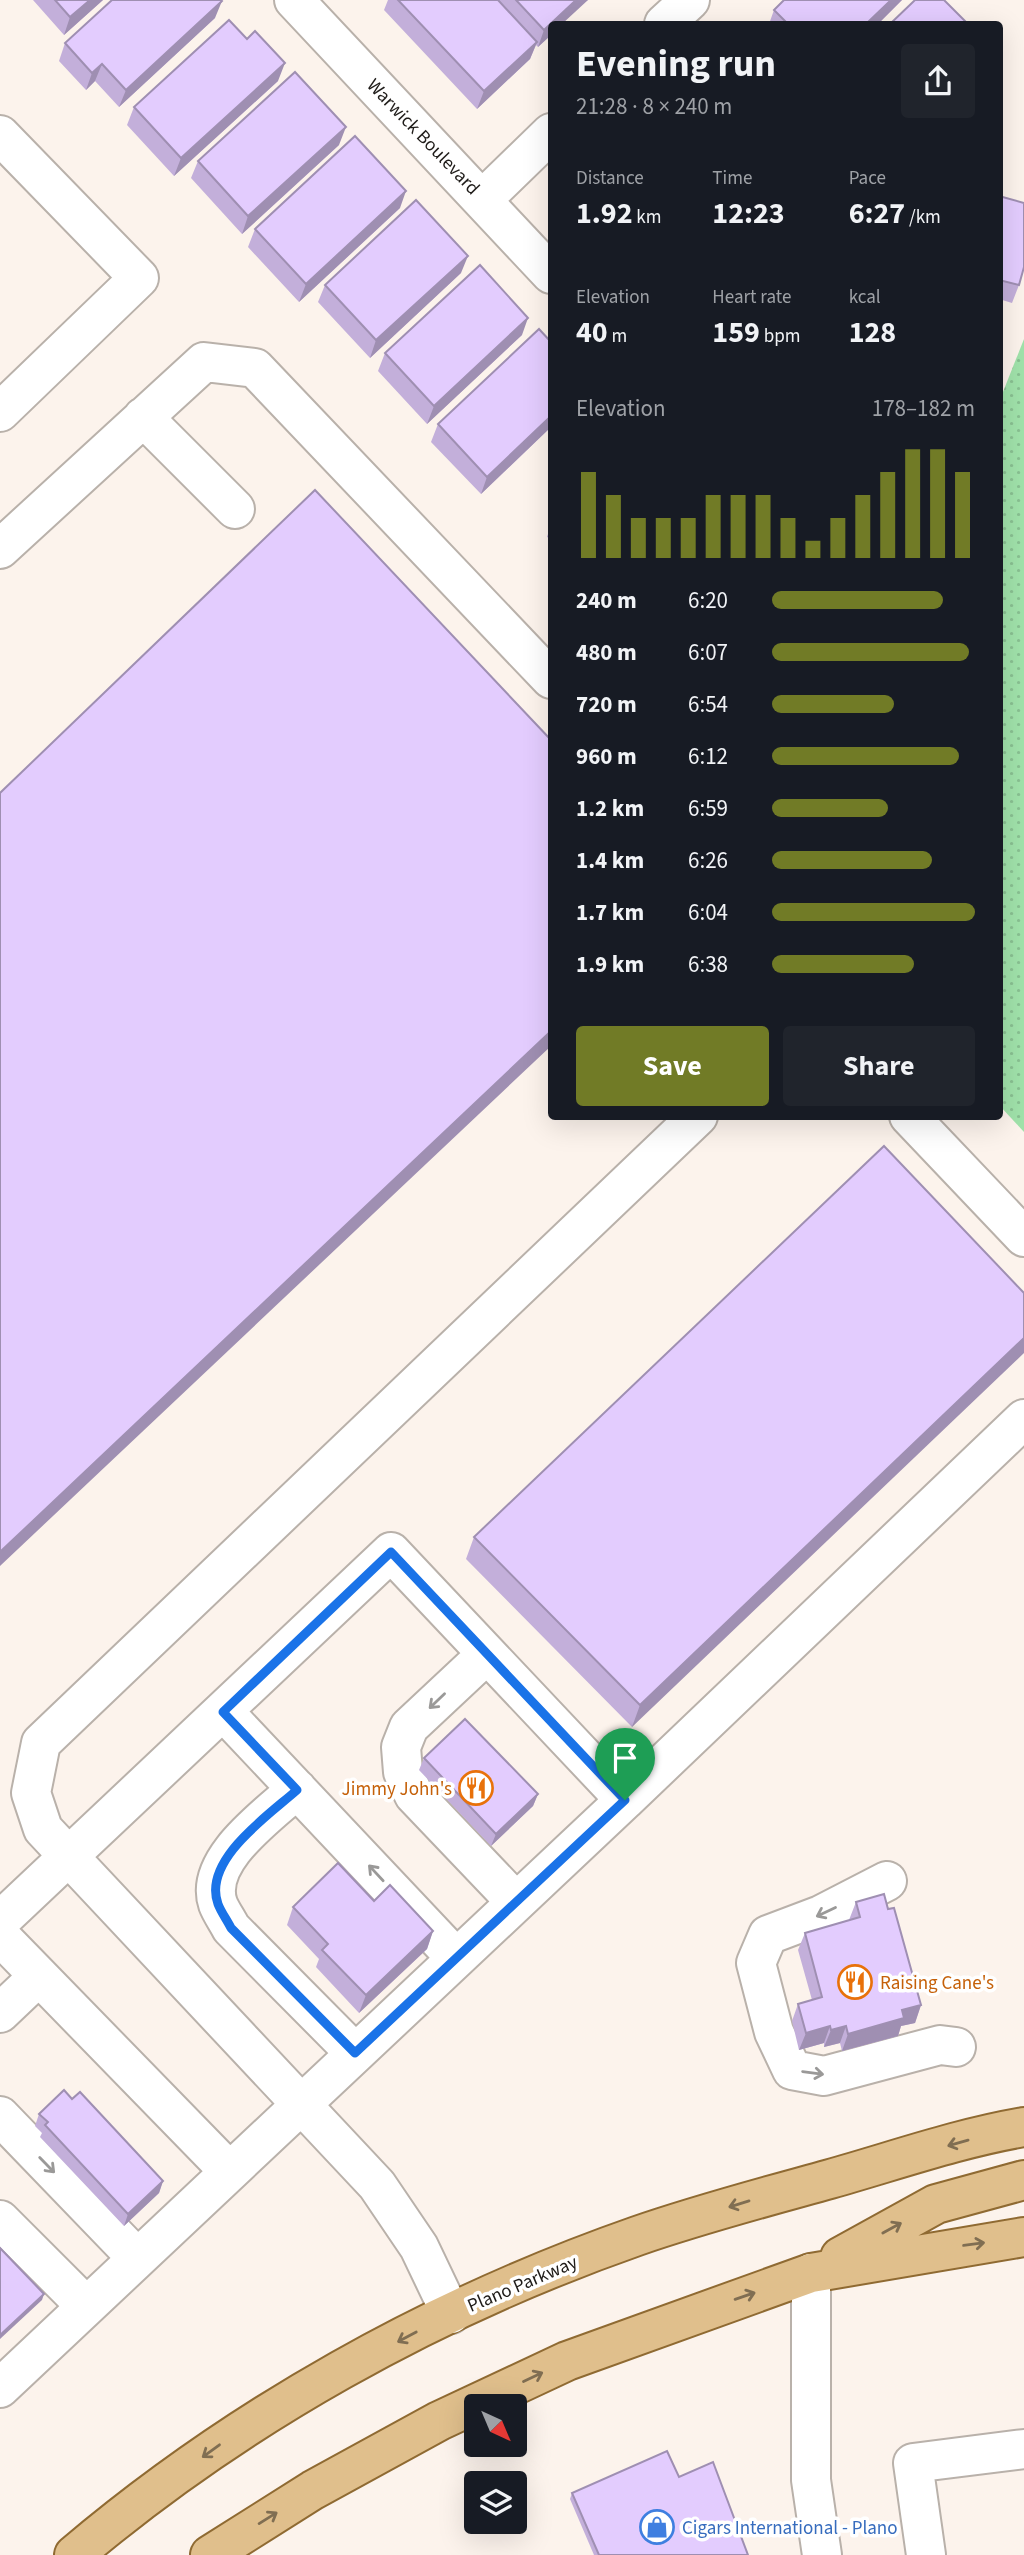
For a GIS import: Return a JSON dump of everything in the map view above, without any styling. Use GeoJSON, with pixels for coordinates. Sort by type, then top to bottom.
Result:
{"type":"FeatureCollection","features":[{"type":"Feature","properties":{"kind":"main road","name":"Plano Parkway"},"geometry":{"type":"LineString","coordinates":[[74,2555],[110,2524],[225,2441],[338,2373],[451,2314],[538,2274],[637,2236],[739,2204],[1024,2127]]}},
{"type":"Feature","properties":{"kind":"main road"},"geometry":{"type":"LineString","coordinates":[[210,2555],[313,2490],[439,2421],[555,2366],[811,2273],[936,2204],[1024,2180]]}},
{"type":"Feature","properties":{"kind":"main road"},"geometry":{"type":"LineString","coordinates":[[811,2273],[1024,2237]]}},
{"type":"Feature","properties":{"kind":"street","name":"Warwick Boulevard"},"geometry":{"type":"LineString","coordinates":[[294,0],[548,271]]}},
{"type":"Feature","properties":{"kind":"street"},"geometry":{"type":"LineString","coordinates":[[667,21],[690,0]]}},
{"type":"Feature","properties":{"kind":"street"},"geometry":{"type":"LineString","coordinates":[[0,135],[139,278],[0,412]]}},
{"type":"Feature","properties":{"kind":"street"},"geometry":{"type":"LineString","coordinates":[[483,199],[548,136]]}},
{"type":"Feature","properties":{"kind":"street"},"geometry":{"type":"LineString","coordinates":[[0,549],[204,362],[255,368],[548,676]]}},
{"type":"Feature","properties":{"kind":"street"},"geometry":{"type":"LineString","coordinates":[[143,417],[235,509]]}},
{"type":"Feature","properties":{"kind":"street"},"geometry":{"type":"LineString","coordinates":[[451,2314],[419,2247],[377,2185],[303,2103],[66,1857],[43,1829],[32,1793],[41,1743],[694,1120]]}},
{"type":"Feature","properties":{"kind":"street"},"geometry":{"type":"LineString","coordinates":[[913,1120],[1024,1237]]}},
{"type":"Feature","properties":{"kind":"street"},"geometry":{"type":"LineString","coordinates":[[0,2388],[625,1800],[1024,1419]]}},
{"type":"Feature","properties":{"kind":"street"},"geometry":{"type":"LineString","coordinates":[[0,1921],[391,1552],[625,1800]]}},
{"type":"Feature","properties":{"kind":"street"},"geometry":{"type":"LineString","coordinates":[[487,1654],[409,1727],[401,1747],[403,1772],[414,1794],[516,1902]]}},
{"type":"Feature","properties":{"kind":"street"},"geometry":{"type":"LineString","coordinates":[[223,1712],[456,1958]]}},
{"type":"Feature","properties":{"kind":"street"},"geometry":{"type":"LineString","coordinates":[[297,1790],[228,1854],[216,1880],[217,1902],[231,1928],[355,2053]]}},
{"type":"Feature","properties":{"kind":"street"},"geometry":{"type":"LineString","coordinates":[[887,1881],[821,1915],[768,1935],[756,1963],[774,2032],[792,2070],[824,2076],[940,2045],[956,2047]]}},
{"type":"Feature","properties":{"kind":"street"},"geometry":{"type":"LineString","coordinates":[[0,1936],[229,2171]]}},
{"type":"Feature","properties":{"kind":"street"},"geometry":{"type":"LineString","coordinates":[[0,2013],[39,1976]]}},
{"type":"Feature","properties":{"kind":"street"},"geometry":{"type":"LineString","coordinates":[[0,2116],[137,2258]]}},
{"type":"Feature","properties":{"kind":"street"},"geometry":{"type":"LineString","coordinates":[[0,2220],[86,2306]]}},
{"type":"Feature","properties":{"kind":"street"},"geometry":{"type":"LineString","coordinates":[[811,2273],[811,2480],[822,2555]]}},
{"type":"Feature","properties":{"kind":"street"},"geometry":{"type":"LineString","coordinates":[[926,2555],[913,2463],[1024,2449]]}},
{"type":"Feature","properties":{"kind":"green space"},"geometry":{"type":"Polygon","coordinates":[[[1024,339],[1024,1132],[1003,1109],[1003,392],[1024,339]]]}},
{"type":"Feature","properties":{"kind":"building"},"geometry":{"type":"Polygon","coordinates":[[[55,0],[90,0],[70,17],[55,0]]]}},
{"type":"Feature","properties":{"kind":"building"},"geometry":{"type":"Polygon","coordinates":[[[112,0],[222,1],[126,90],[102,64],[92,73],[65,43],[112,0]]]}},
{"type":"Feature","properties":{"kind":"building"},"geometry":{"type":"Polygon","coordinates":[[[398,0],[498,0],[537,42],[484,91],[398,0]]]}},
{"type":"Feature","properties":{"kind":"building"},"geometry":{"type":"Polygon","coordinates":[[[516,0],[576,0],[554,21],[548,21],[548,26],[544,30],[516,0]]]}},
{"type":"Feature","properties":{"kind":"building"},"geometry":{"type":"Polygon","coordinates":[[[784,0],[891,0],[869,21],[785,21],[774,10],[784,0]]]}},
{"type":"Feature","properties":{"kind":"building"},"geometry":{"type":"Polygon","coordinates":[[[915,0],[944,0],[965,21],[893,21],[915,0]]]}},
{"type":"Feature","properties":{"kind":"building"},"geometry":{"type":"Polygon","coordinates":[[[229,20],[247,39],[255,31],[285,63],[181,158],[134,107],[229,20]]]}},
{"type":"Feature","properties":{"kind":"building"},"geometry":{"type":"Polygon","coordinates":[[[295,72],[346,127],[248,216],[198,161],[295,72]]]}},
{"type":"Feature","properties":{"kind":"building"},"geometry":{"type":"Polygon","coordinates":[[[355,136],[406,191],[306,284],[255,229],[355,136]]]}},
{"type":"Feature","properties":{"kind":"building"},"geometry":{"type":"Polygon","coordinates":[[[1003,197],[1024,203],[1024,267],[1019,285],[1003,281],[1003,197]]]}},
{"type":"Feature","properties":{"kind":"building"},"geometry":{"type":"Polygon","coordinates":[[[416,200],[468,256],[376,340],[325,285],[416,200]]]}},
{"type":"Feature","properties":{"kind":"building"},"geometry":{"type":"Polygon","coordinates":[[[480,265],[528,318],[434,406],[385,353],[480,265]]]}},
{"type":"Feature","properties":{"kind":"building"},"geometry":{"type":"Polygon","coordinates":[[[539,329],[548,339],[548,419],[487,477],[438,424],[539,329]]]}},
{"type":"Feature","properties":{"kind":"building"},"geometry":{"type":"Polygon","coordinates":[[[315,490],[548,737],[548,1034],[0,1552],[0,793],[315,490]]]}},
{"type":"Feature","properties":{"kind":"building"},"geometry":{"type":"Polygon","coordinates":[[[884,1146],[1024,1293],[1024,1338],[640,1705],[474,1537],[884,1146]]]}},
{"type":"Feature","properties":{"kind":"building","name":"Jimmy John's"},"geometry":{"type":"Polygon","coordinates":[[[465,1719],[538,1794],[496,1834],[424,1758],[465,1719]]]}},
{"type":"Feature","properties":{"kind":"building"},"geometry":{"type":"Polygon","coordinates":[[[338,1863],[374,1901],[390,1885],[433,1931],[366,1995],[322,1950],[328,1944],[293,1907],[338,1863]]]}},
{"type":"Feature","properties":{"kind":"building","name":"Raising Cane's"},"geometry":{"type":"Polygon","coordinates":[[[884,1894],[888,1909],[894,1908],[921,2005],[902,2010],[904,2018],[848,2034],[846,2026],[831,2030],[830,2026],[806,2033],[798,2004],[822,1997],[805,1933],[860,1917],[856,1902],[884,1894]]]}},
{"type":"Feature","properties":{"kind":"building"},"geometry":{"type":"Polygon","coordinates":[[[64,2090],[72,2099],[80,2092],[163,2181],[128,2214],[45,2125],[48,2122],[39,2114],[64,2090]]]}},
{"type":"Feature","properties":{"kind":"building"},"geometry":{"type":"Polygon","coordinates":[[[0,2248],[44,2294],[0,2335],[0,2248]]]}},
{"type":"Feature","properties":{"kind":"building","name":"Cigars International - Plano"},"geometry":{"type":"Polygon","coordinates":[[[667,2451],[679,2477],[713,2462],[748,2555],[599,2555],[572,2493],[667,2451]]]}},
{"type":"Feature","properties":{"kind":"place","name":"Jimmy John's"},"geometry":{"type":"Point","coordinates":[476,1788]}},
{"type":"Feature","properties":{"kind":"place","name":"Raising Cane's"},"geometry":{"type":"Point","coordinates":[855,1982]}},
{"type":"Feature","properties":{"kind":"place","name":"Cigars International - Plano"},"geometry":{"type":"Point","coordinates":[657,2527]}},
{"type":"Feature","properties":{"kind":"route"},"geometry":{"type":"LineString","coordinates":[[391,1552],[625,1800],[355,2053],[231,1928],[217,1902],[216,1880],[228,1854],[297,1790],[223,1712],[391,1552]]}}]}
